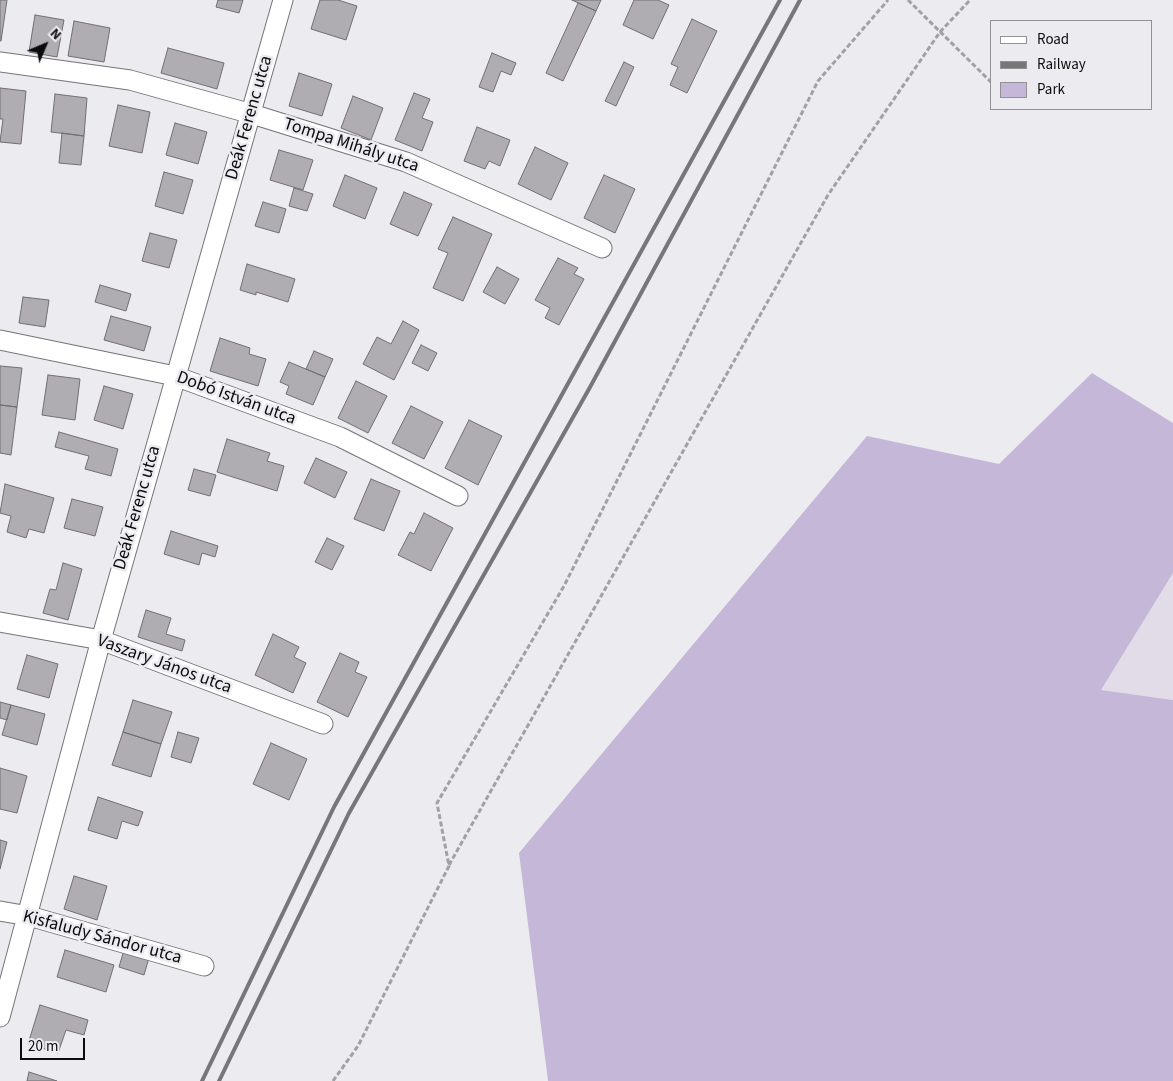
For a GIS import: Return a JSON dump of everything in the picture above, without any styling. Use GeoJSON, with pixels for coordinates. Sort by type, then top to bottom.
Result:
{"type":"FeatureCollection","features":[{"type":"Feature","properties":{"kind":"street","name":"Deák Ferenc utca"},"geometry":{"type":"LineString","coordinates":[[0,1017],[101,640],[283,0]]}},
{"type":"Feature","properties":{"kind":"street","name":"Tompa Mihály utca"},"geometry":{"type":"LineString","coordinates":[[0,62],[130,80],[252,114],[406,162],[602,248]]}},
{"type":"Feature","properties":{"kind":"street","name":"Dobó István utca"},"geometry":{"type":"LineString","coordinates":[[0,340],[175,376],[340,437],[458,496]]}},
{"type":"Feature","properties":{"kind":"street","name":"Vaszary János utca"},"geometry":{"type":"LineString","coordinates":[[0,622],[101,640],[323,724]]}},
{"type":"Feature","properties":{"kind":"street","name":"Kisfaludy Sándor utca"},"geometry":{"type":"LineString","coordinates":[[0,911],[28,916],[204,966]]}},
{"type":"Feature","properties":{"kind":"path"},"geometry":{"type":"LineString","coordinates":[[449,866],[437,803],[564,586],[818,81],[888,0]]}},
{"type":"Feature","properties":{"kind":"path"},"geometry":{"type":"LineString","coordinates":[[908,0],[990,82]]}},
{"type":"Feature","properties":{"kind":"path"},"geometry":{"type":"LineString","coordinates":[[333,1081],[358,1046],[449,866],[828,195],[940,32],[970,0]]}},
{"type":"Feature","properties":{"kind":"shaded area"},"geometry":{"type":"Polygon","coordinates":[[[1173,573],[1173,700],[1101,690],[1173,573]]]}},
{"type":"Feature","properties":{"kind":"green space"},"geometry":{"type":"Polygon","coordinates":[[[1092,373],[1173,423],[1173,573],[1101,690],[1173,700],[1173,1081],[548,1081],[519,853],[867,436],[999,464],[1092,373]]]}},
{"type":"Feature","properties":{"kind":"building"},"geometry":{"type":"Polygon","coordinates":[[[0,0],[7,0],[1,41],[0,41],[0,0]]]}},
{"type":"Feature","properties":{"kind":"building"},"geometry":{"type":"Polygon","coordinates":[[[218,0],[243,0],[239,13],[216,7],[218,0]]]}},
{"type":"Feature","properties":{"kind":"building"},"geometry":{"type":"Polygon","coordinates":[[[320,0],[338,0],[357,6],[346,40],[311,29],[320,0]]]}},
{"type":"Feature","properties":{"kind":"building"},"geometry":{"type":"Polygon","coordinates":[[[572,0],[601,0],[596,11],[572,0]]]}},
{"type":"Feature","properties":{"kind":"building"},"geometry":{"type":"Polygon","coordinates":[[[634,0],[658,0],[669,5],[653,39],[623,25],[634,0]]]}},
{"type":"Feature","properties":{"kind":"building"},"geometry":{"type":"Polygon","coordinates":[[[578,3],[596,11],[563,81],[546,73],[578,3]]]}},
{"type":"Feature","properties":{"kind":"building"},"geometry":{"type":"Polygon","coordinates":[[[35,15],[64,20],[57,57],[29,52],[35,15]]]}},
{"type":"Feature","properties":{"kind":"building"},"geometry":{"type":"Polygon","coordinates":[[[692,19],[717,31],[687,93],[670,85],[678,67],[671,64],[692,19]]]}},
{"type":"Feature","properties":{"kind":"building"},"geometry":{"type":"Polygon","coordinates":[[[74,21],[110,28],[104,62],[68,56],[74,21]]]}},
{"type":"Feature","properties":{"kind":"building"},"geometry":{"type":"Polygon","coordinates":[[[168,48],[224,63],[217,89],[161,73],[168,48]]]}},
{"type":"Feature","properties":{"kind":"building"},"geometry":{"type":"Polygon","coordinates":[[[492,53],[516,63],[511,75],[501,71],[493,92],[479,87],[492,53]]]}},
{"type":"Feature","properties":{"kind":"building"},"geometry":{"type":"Polygon","coordinates":[[[624,62],[634,67],[616,106],[605,101],[624,62]]]}},
{"type":"Feature","properties":{"kind":"building"},"geometry":{"type":"Polygon","coordinates":[[[299,73],[332,84],[322,116],[289,106],[299,73]]]}},
{"type":"Feature","properties":{"kind":"building"},"geometry":{"type":"Polygon","coordinates":[[[0,88],[26,91],[21,144],[0,142],[3,119],[0,119],[0,88]]]}},
{"type":"Feature","properties":{"kind":"building"},"geometry":{"type":"Polygon","coordinates":[[[414,93],[430,99],[422,118],[433,122],[422,151],[395,140],[414,93]]]}},
{"type":"Feature","properties":{"kind":"building"},"geometry":{"type":"Polygon","coordinates":[[[55,94],[87,98],[84,136],[51,132],[55,94]]]}},
{"type":"Feature","properties":{"kind":"building"},"geometry":{"type":"Polygon","coordinates":[[[353,96],[383,108],[371,140],[341,128],[353,96]]]}},
{"type":"Feature","properties":{"kind":"building"},"geometry":{"type":"Polygon","coordinates":[[[118,105],[150,112],[142,153],[109,146],[118,105]]]}},
{"type":"Feature","properties":{"kind":"building"},"geometry":{"type":"Polygon","coordinates":[[[175,123],[207,132],[198,164],[166,155],[175,123]]]}},
{"type":"Feature","properties":{"kind":"building"},"geometry":{"type":"Polygon","coordinates":[[[477,127],[510,140],[500,166],[489,161],[485,169],[464,161],[477,127]]]}},
{"type":"Feature","properties":{"kind":"building"},"geometry":{"type":"Polygon","coordinates":[[[62,133],[84,136],[81,165],[59,163],[62,133]]]}},
{"type":"Feature","properties":{"kind":"building"},"geometry":{"type":"Polygon","coordinates":[[[535,147],[568,163],[551,200],[518,184],[535,147]]]}},
{"type":"Feature","properties":{"kind":"building"},"geometry":{"type":"Polygon","coordinates":[[[279,150],[313,160],[303,190],[270,180],[279,150]]]}},
{"type":"Feature","properties":{"kind":"building"},"geometry":{"type":"Polygon","coordinates":[[[164,172],[193,180],[183,214],[155,206],[164,172]]]}},
{"type":"Feature","properties":{"kind":"building"},"geometry":{"type":"Polygon","coordinates":[[[345,175],[377,188],[365,219],[333,206],[345,175]]]}},
{"type":"Feature","properties":{"kind":"building"},"geometry":{"type":"Polygon","coordinates":[[[604,175],[635,189],[615,233],[584,218],[604,175]]]}},
{"type":"Feature","properties":{"kind":"building"},"geometry":{"type":"Polygon","coordinates":[[[294,188],[313,194],[307,211],[289,206],[294,188]]]}},
{"type":"Feature","properties":{"kind":"building"},"geometry":{"type":"Polygon","coordinates":[[[404,192],[432,204],[418,236],[390,224],[404,192]]]}},
{"type":"Feature","properties":{"kind":"building"},"geometry":{"type":"Polygon","coordinates":[[[263,202],[286,209],[279,233],[255,226],[263,202]]]}},
{"type":"Feature","properties":{"kind":"building"},"geometry":{"type":"Polygon","coordinates":[[[453,217],[492,234],[463,301],[433,288],[448,253],[438,249],[453,217]]]}},
{"type":"Feature","properties":{"kind":"building"},"geometry":{"type":"Polygon","coordinates":[[[150,233],[177,240],[169,268],[142,261],[150,233]]]}},
{"type":"Feature","properties":{"kind":"building"},"geometry":{"type":"Polygon","coordinates":[[[558,258],[578,268],[574,274],[584,279],[559,325],[545,318],[550,308],[535,300],[558,258]]]}},
{"type":"Feature","properties":{"kind":"building"},"geometry":{"type":"Polygon","coordinates":[[[247,264],[295,279],[288,302],[256,292],[256,295],[240,290],[247,264]]]}},
{"type":"Feature","properties":{"kind":"building"},"geometry":{"type":"Polygon","coordinates":[[[497,267],[519,279],[505,304],[483,292],[497,267]]]}},
{"type":"Feature","properties":{"kind":"building"},"geometry":{"type":"Polygon","coordinates":[[[100,285],[131,294],[126,311],[95,302],[100,285]]]}},
{"type":"Feature","properties":{"kind":"building"},"geometry":{"type":"Polygon","coordinates":[[[23,297],[49,300],[45,327],[19,323],[23,297]]]}},
{"type":"Feature","properties":{"kind":"building"},"geometry":{"type":"Polygon","coordinates":[[[111,316],[151,327],[144,351],[104,340],[111,316]]]}},
{"type":"Feature","properties":{"kind":"building"},"geometry":{"type":"Polygon","coordinates":[[[403,321],[419,330],[394,380],[363,364],[377,337],[391,344],[403,321]]]}},
{"type":"Feature","properties":{"kind":"building"},"geometry":{"type":"Polygon","coordinates":[[[220,338],[250,348],[249,354],[266,359],[258,386],[210,371],[220,338]]]}},
{"type":"Feature","properties":{"kind":"building"},"geometry":{"type":"Polygon","coordinates":[[[421,345],[437,353],[428,371],[412,363],[421,345]]]}},
{"type":"Feature","properties":{"kind":"building"},"geometry":{"type":"Polygon","coordinates":[[[314,351],[333,359],[325,377],[306,369],[314,351]]]}},
{"type":"Feature","properties":{"kind":"building"},"geometry":{"type":"Polygon","coordinates":[[[289,362],[325,377],[313,405],[286,394],[289,386],[280,382],[289,362]]]}},
{"type":"Feature","properties":{"kind":"building"},"geometry":{"type":"Polygon","coordinates":[[[0,366],[22,368],[17,407],[0,405],[0,366]]]}},
{"type":"Feature","properties":{"kind":"building"},"geometry":{"type":"Polygon","coordinates":[[[48,375],[80,379],[75,420],[42,415],[48,375]]]}},
{"type":"Feature","properties":{"kind":"building"},"geometry":{"type":"Polygon","coordinates":[[[356,381],[387,396],[368,433],[338,418],[356,381]]]}},
{"type":"Feature","properties":{"kind":"building"},"geometry":{"type":"Polygon","coordinates":[[[104,386],[133,394],[123,429],[94,420],[104,386]]]}},
{"type":"Feature","properties":{"kind":"building"},"geometry":{"type":"Polygon","coordinates":[[[0,405],[17,407],[11,455],[0,453],[0,405]]]}},
{"type":"Feature","properties":{"kind":"building"},"geometry":{"type":"Polygon","coordinates":[[[411,406],[443,422],[424,459],[392,443],[411,406]]]}},
{"type":"Feature","properties":{"kind":"building"},"geometry":{"type":"Polygon","coordinates":[[[469,420],[502,436],[478,485],[445,468],[469,420]]]}},
{"type":"Feature","properties":{"kind":"building"},"geometry":{"type":"Polygon","coordinates":[[[59,432],[118,449],[111,476],[85,469],[89,456],[55,447],[59,432]]]}},
{"type":"Feature","properties":{"kind":"building"},"geometry":{"type":"Polygon","coordinates":[[[227,439],[270,453],[267,461],[284,466],[277,491],[217,472],[227,439]]]}},
{"type":"Feature","properties":{"kind":"building"},"geometry":{"type":"Polygon","coordinates":[[[316,458],[347,472],[335,498],[304,483],[316,458]]]}},
{"type":"Feature","properties":{"kind":"building"},"geometry":{"type":"Polygon","coordinates":[[[194,469],[216,475],[210,496],[188,490],[194,469]]]}},
{"type":"Feature","properties":{"kind":"building"},"geometry":{"type":"Polygon","coordinates":[[[371,479],[400,491],[384,531],[354,519],[371,479]]]}},
{"type":"Feature","properties":{"kind":"building"},"geometry":{"type":"Polygon","coordinates":[[[5,484],[54,498],[44,533],[29,529],[26,538],[7,532],[11,516],[0,513],[5,484]]]}},
{"type":"Feature","properties":{"kind":"building"},"geometry":{"type":"Polygon","coordinates":[[[72,499],[103,507],[95,536],[64,528],[72,499]]]}},
{"type":"Feature","properties":{"kind":"building"},"geometry":{"type":"Polygon","coordinates":[[[424,513],[453,528],[431,571],[398,555],[410,532],[414,534],[424,513]]]}},
{"type":"Feature","properties":{"kind":"building"},"geometry":{"type":"Polygon","coordinates":[[[171,531],[218,546],[215,557],[202,553],[199,565],[164,554],[171,531]]]}},
{"type":"Feature","properties":{"kind":"building"},"geometry":{"type":"Polygon","coordinates":[[[327,538],[344,546],[332,570],[315,562],[327,538]]]}},
{"type":"Feature","properties":{"kind":"building"},"geometry":{"type":"Polygon","coordinates":[[[63,563],[82,569],[68,620],[43,613],[50,589],[56,590],[63,563]]]}},
{"type":"Feature","properties":{"kind":"building"},"geometry":{"type":"Polygon","coordinates":[[[146,610],[171,618],[166,634],[185,640],[182,651],[138,637],[146,610]]]}},
{"type":"Feature","properties":{"kind":"building"},"geometry":{"type":"Polygon","coordinates":[[[273,634],[299,647],[294,657],[306,663],[293,693],[255,675],[273,634]]]}},
{"type":"Feature","properties":{"kind":"building"},"geometry":{"type":"Polygon","coordinates":[[[340,653],[359,662],[355,672],[367,677],[348,717],[317,702],[340,653]]]}},
{"type":"Feature","properties":{"kind":"building"},"geometry":{"type":"Polygon","coordinates":[[[27,655],[58,664],[49,698],[17,689],[27,655]]]}},
{"type":"Feature","properties":{"kind":"building"},"geometry":{"type":"Polygon","coordinates":[[[133,700],[172,712],[161,744],[123,732],[133,700]]]}},
{"type":"Feature","properties":{"kind":"building"},"geometry":{"type":"Polygon","coordinates":[[[0,702],[11,705],[7,720],[0,718],[0,702]]]}},
{"type":"Feature","properties":{"kind":"building"},"geometry":{"type":"Polygon","coordinates":[[[11,705],[45,714],[37,745],[2,735],[11,705]]]}},
{"type":"Feature","properties":{"kind":"building"},"geometry":{"type":"Polygon","coordinates":[[[123,732],[161,744],[151,777],[112,765],[123,732]]]}},
{"type":"Feature","properties":{"kind":"building"},"geometry":{"type":"Polygon","coordinates":[[[178,732],[199,738],[191,763],[171,757],[178,732]]]}},
{"type":"Feature","properties":{"kind":"building"},"geometry":{"type":"Polygon","coordinates":[[[271,743],[307,759],[289,800],[253,784],[271,743]]]}},
{"type":"Feature","properties":{"kind":"building"},"geometry":{"type":"Polygon","coordinates":[[[0,768],[27,776],[17,813],[0,809],[0,768]]]}},
{"type":"Feature","properties":{"kind":"building"},"geometry":{"type":"Polygon","coordinates":[[[98,797],[143,812],[138,826],[122,821],[117,839],[88,830],[98,797]]]}},
{"type":"Feature","properties":{"kind":"building"},"geometry":{"type":"Polygon","coordinates":[[[0,840],[7,842],[0,869],[0,840]]]}},
{"type":"Feature","properties":{"kind":"building"},"geometry":{"type":"Polygon","coordinates":[[[74,876],[107,886],[97,920],[64,909],[74,876]]]}},
{"type":"Feature","properties":{"kind":"building"},"geometry":{"type":"Polygon","coordinates":[[[65,950],[114,965],[106,992],[57,977],[65,950]]]}},
{"type":"Feature","properties":{"kind":"building"},"geometry":{"type":"Polygon","coordinates":[[[124,950],[149,958],[144,975],[119,967],[124,950]]]}},
{"type":"Feature","properties":{"kind":"building"},"geometry":{"type":"Polygon","coordinates":[[[40,1005],[88,1020],[84,1035],[66,1030],[58,1053],[28,1044],[40,1005]]]}},
{"type":"Feature","properties":{"kind":"building"},"geometry":{"type":"Polygon","coordinates":[[[29,1072],[57,1081],[27,1081],[29,1072]]]}},
{"type":"Feature","properties":{"kind":"railway"},"geometry":{"type":"LineString","coordinates":[[202,1081],[334,807],[780,0]]}},
{"type":"Feature","properties":{"kind":"railway"},"geometry":{"type":"LineString","coordinates":[[219,1081],[349,813],[589,389],[800,0]]}}]}
